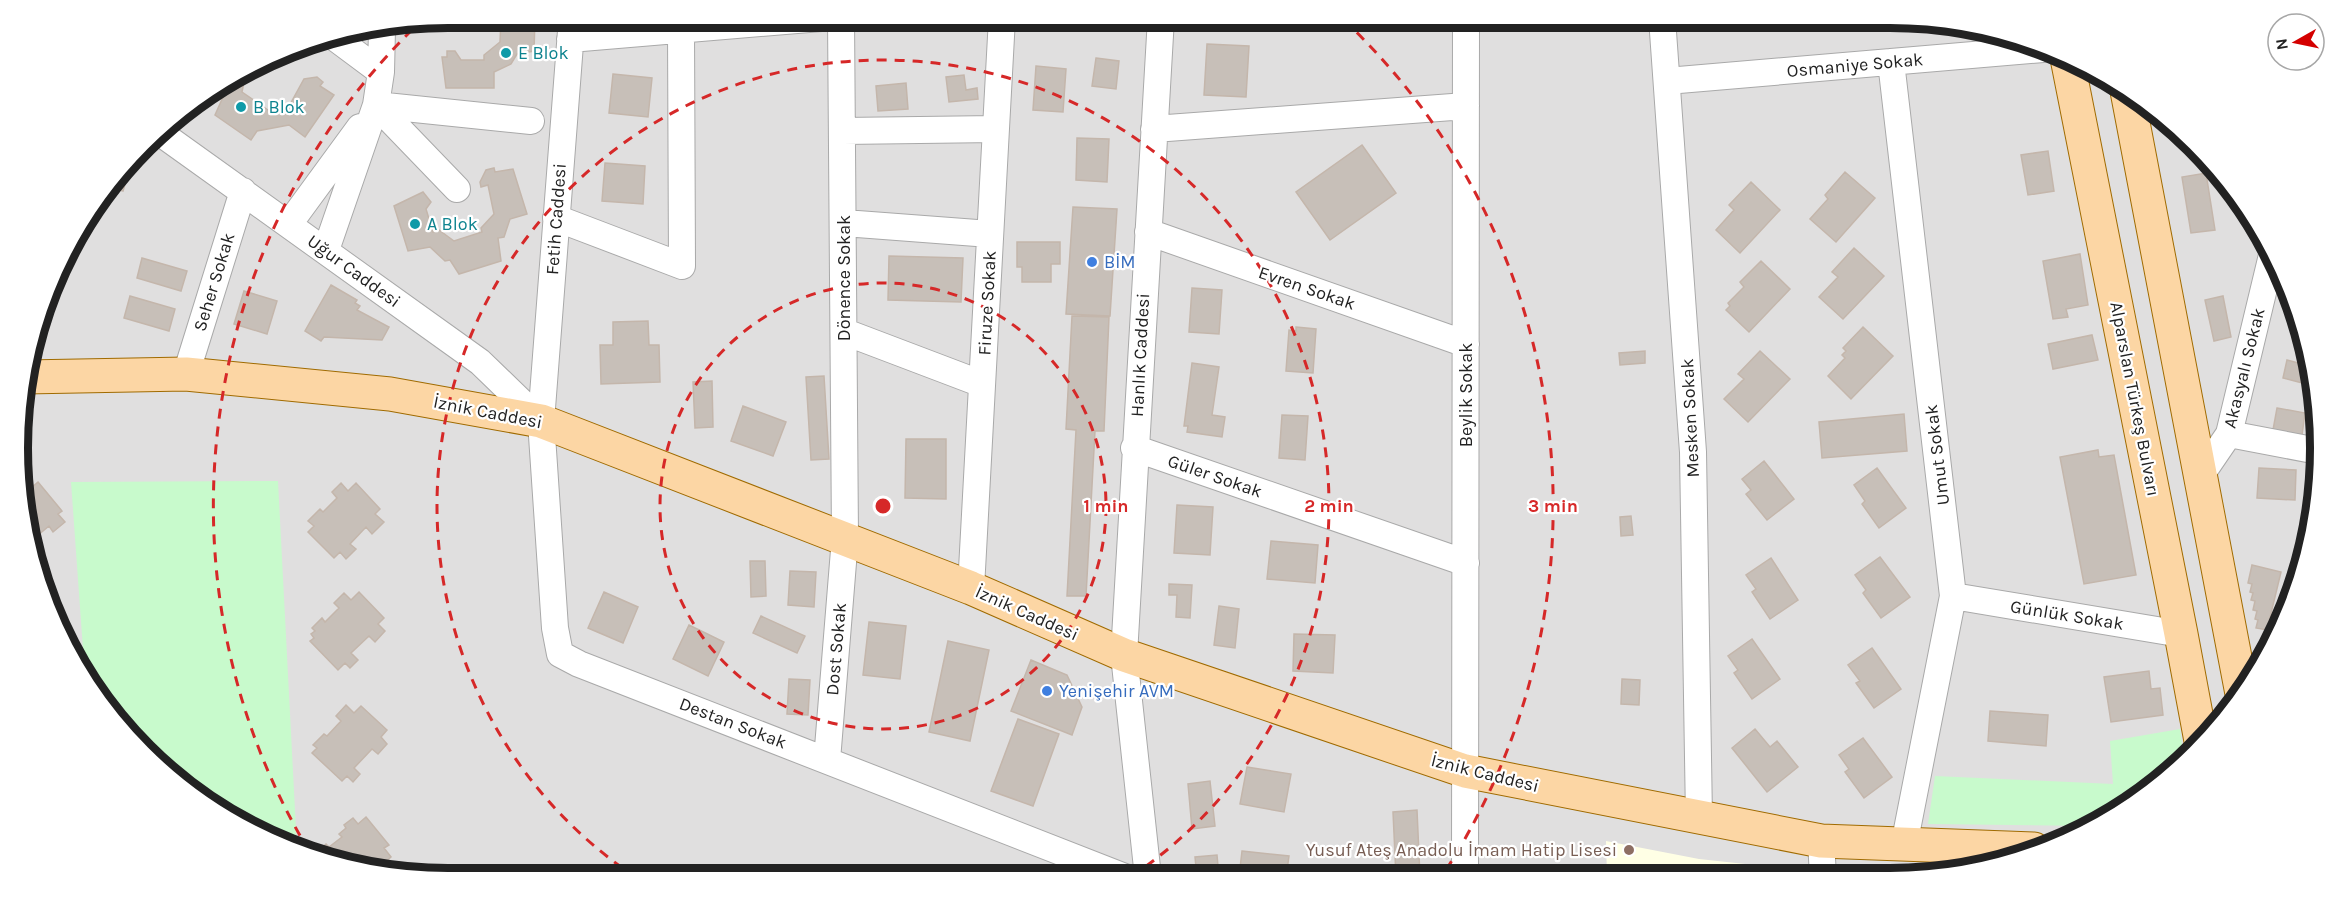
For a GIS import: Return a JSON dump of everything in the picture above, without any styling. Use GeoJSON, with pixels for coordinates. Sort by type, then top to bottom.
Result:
{"type":"FeatureCollection","features":[{"type":"Feature","properties":{"kind":"main road","name":"Alparslan Türkeş Bulvarı"},"geometry":{"type":"LineString","coordinates":[[2069,69],[2198,732]]}},
{"type":"Feature","properties":{"kind":"main road"},"geometry":{"type":"LineString","coordinates":[[2129,104],[2240,681]]}},
{"type":"Feature","properties":{"kind":"main road","name":"İznik Caddesi"},"geometry":{"type":"LineString","coordinates":[[35,377],[186,374],[390,394],[541,421],[971,588],[1124,655],[1465,771],[1699,819],[1821,841],[2017,848]]}},
{"type":"Feature","properties":{"kind":"street"},"geometry":{"type":"LineString","coordinates":[[571,28],[681,30],[704,28]]}},
{"type":"Feature","properties":{"kind":"street","name":"Fetih Caddesi"},"geometry":{"type":"LineString","coordinates":[[541,421],[571,28]]}},
{"type":"Feature","properties":{"kind":"street","name":"Dönence Sokak"},"geometry":{"type":"LineString","coordinates":[[841,28],[845,538]]}},
{"type":"Feature","properties":{"kind":"street","name":"Firuze Sokak"},"geometry":{"type":"LineString","coordinates":[[971,588],[1001,28]]}},
{"type":"Feature","properties":{"kind":"street","name":"Hanlık Caddesi"},"geometry":{"type":"LineString","coordinates":[[1147,868],[1124,655],[1134,448],[1160,28]]}},
{"type":"Feature","properties":{"kind":"street","name":"Beylik Sokak"},"geometry":{"type":"LineString","coordinates":[[1465,868],[1466,28]]}},
{"type":"Feature","properties":{"kind":"street","name":"Mesken Sokak"},"geometry":{"type":"LineString","coordinates":[[1663,28],[1693,453],[1699,819]]}},
{"type":"Feature","properties":{"kind":"street"},"geometry":{"type":"LineString","coordinates":[[556,218],[682,266],[681,30]]}},
{"type":"Feature","properties":{"kind":"street"},"geometry":{"type":"LineString","coordinates":[[326,250],[376,105],[381,72],[382,34]]}},
{"type":"Feature","properties":{"kind":"street"},"geometry":{"type":"LineString","coordinates":[[342,43],[381,72]]}},
{"type":"Feature","properties":{"kind":"street","name":"Osmaniye Sokak"},"geometry":{"type":"LineString","coordinates":[[1667,81],[2024,51]]}},
{"type":"Feature","properties":{"kind":"street","name":"Umut Sokak"},"geometry":{"type":"LineString","coordinates":[[1891,62],[1953,596],[1904,844]]}},
{"type":"Feature","properties":{"kind":"street"},"geometry":{"type":"LineString","coordinates":[[376,105],[531,121]]}},
{"type":"Feature","properties":{"kind":"street"},"geometry":{"type":"LineString","coordinates":[[376,105],[457,189]]}},
{"type":"Feature","properties":{"kind":"street"},"geometry":{"type":"LineString","coordinates":[[289,224],[376,105]]}},
{"type":"Feature","properties":{"kind":"street"},"geometry":{"type":"LineString","coordinates":[[1154,129],[1466,106]]}},
{"type":"Feature","properties":{"kind":"street"},"geometry":{"type":"LineString","coordinates":[[843,131],[996,129]]}},
{"type":"Feature","properties":{"kind":"street","name":"Uğur Caddesi"},"geometry":{"type":"LineString","coordinates":[[167,138],[480,362],[541,421]]}},
{"type":"Feature","properties":{"kind":"street","name":"Seher Sokak"},"geometry":{"type":"LineString","coordinates":[[186,374],[243,191]]}},
{"type":"Feature","properties":{"kind":"street"},"geometry":{"type":"LineString","coordinates":[[844,223],[990,234]]}},
{"type":"Feature","properties":{"kind":"street","name":"Evren Sokak"},"geometry":{"type":"LineString","coordinates":[[1148,232],[1466,344]]}},
{"type":"Feature","properties":{"kind":"street","name":"Akasyalı Sokak"},"geometry":{"type":"LineString","coordinates":[[2201,475],[2229,434],[2269,269]]}},
{"type":"Feature","properties":{"kind":"street"},"geometry":{"type":"LineString","coordinates":[[845,332],[982,384]]}},
{"type":"Feature","properties":{"kind":"street","name":"Destan Sokak"},"geometry":{"type":"LineString","coordinates":[[541,421],[555,628],[560,654],[579,664],[1102,868]]}},
{"type":"Feature","properties":{"kind":"street"},"geometry":{"type":"LineString","coordinates":[[2229,434],[2310,449]]}},
{"type":"Feature","properties":{"kind":"street","name":"Güler Sokak"},"geometry":{"type":"LineString","coordinates":[[1134,448],[1466,562]]}},
{"type":"Feature","properties":{"kind":"street","name":"Dost Sokak"},"geometry":{"type":"LineString","coordinates":[[827,760],[845,538]]}},
{"type":"Feature","properties":{"kind":"street","name":"Günlük Sokak"},"geometry":{"type":"LineString","coordinates":[[1953,596],[2181,634]]}},
{"type":"Feature","properties":{"kind":"street"},"geometry":{"type":"LineString","coordinates":[[1821,841],[1823,868]]}},
{"type":"Feature","properties":{"kind":"shaded area"},"geometry":{"type":"Polygon","coordinates":[[[1890,28],[1944,32],[1998,43],[2050,60],[2075,72],[2123,99],[2145,115],[2205,172],[2239,215],[2253,239],[2278,288],[2287,313],[2306,394],[2310,448],[2309,476],[2295,557],[2278,609],[2239,682],[2205,725],[2166,764],[2123,798],[2050,837],[1998,854],[1944,865],[1917,868],[421,868],[340,854],[288,837],[215,798],[193,782],[152,745],[115,704],[99,682],[60,609],[43,557],[29,476],[29,421],[43,340],[60,288],[99,215],[115,193],[152,152],[193,115],[215,99],[288,60],[340,43],[421,29],[1890,28]]]}},
{"type":"Feature","properties":{"kind":"shaded area"},"geometry":{"type":"Polygon","coordinates":[[[1606,841],[1699,859],[1782,868],[1607,868],[1606,841]]]}},
{"type":"Feature","properties":{"kind":"green space"},"geometry":{"type":"Polygon","coordinates":[[[278,481],[297,840],[238,812],[193,782],[133,725],[99,682],[83,655],[71,482],[278,481]]]}},
{"type":"Feature","properties":{"kind":"green space"},"geometry":{"type":"Polygon","coordinates":[[[2180,729],[2182,748],[2145,782],[2123,798],[2073,826],[1928,824],[1935,776],[2113,784],[2110,741],[2180,729]]]}},
{"type":"Feature","properties":{"kind":"building","name":"E Blok"},"geometry":{"type":"Polygon","coordinates":[[[501,28],[535,28],[534,51],[517,54],[511,64],[494,72],[494,88],[446,88],[442,57],[447,57],[447,51],[455,51],[461,60],[484,60],[484,55],[500,42],[501,28]]]}},
{"type":"Feature","properties":{"kind":"building"},"geometry":{"type":"Polygon","coordinates":[[[1207,44],[1249,46],[1246,97],[1204,95],[1207,44]]]}},
{"type":"Feature","properties":{"kind":"building"},"geometry":{"type":"Polygon","coordinates":[[[1096,58],[1119,61],[1116,89],[1092,86],[1096,58]]]}},
{"type":"Feature","properties":{"kind":"building"},"geometry":{"type":"Polygon","coordinates":[[[1036,66],[1066,69],[1063,112],[1033,110],[1036,66]]]}},
{"type":"Feature","properties":{"kind":"building"},"geometry":{"type":"Polygon","coordinates":[[[613,74],[652,78],[648,117],[609,113],[613,74]]]}},
{"type":"Feature","properties":{"kind":"building"},"geometry":{"type":"Polygon","coordinates":[[[964,75],[966,90],[977,88],[978,99],[949,102],[946,77],[964,75]]]}},
{"type":"Feature","properties":{"kind":"building","name":"B Blok"},"geometry":{"type":"Polygon","coordinates":[[[317,77],[323,82],[320,86],[334,95],[305,137],[289,125],[257,131],[251,140],[215,115],[223,97],[221,96],[244,82],[242,92],[268,110],[277,106],[288,108],[304,79],[317,77]]]}},
{"type":"Feature","properties":{"kind":"building"},"geometry":{"type":"Polygon","coordinates":[[[906,83],[908,109],[878,111],[876,86],[906,83]]]}},
{"type":"Feature","properties":{"kind":"building"},"geometry":{"type":"Polygon","coordinates":[[[1077,138],[1109,139],[1107,182],[1076,180],[1077,138]]]}},
{"type":"Feature","properties":{"kind":"building"},"geometry":{"type":"Polygon","coordinates":[[[1362,145],[1396,193],[1330,240],[1296,192],[1362,145]]]}},
{"type":"Feature","properties":{"kind":"building"},"geometry":{"type":"Polygon","coordinates":[[[2048,151],[2054,191],[2028,195],[2021,155],[2048,151]]]}},
{"type":"Feature","properties":{"kind":"building"},"geometry":{"type":"Polygon","coordinates":[[[605,163],[645,166],[643,204],[602,201],[605,163]]]}},
{"type":"Feature","properties":{"kind":"building","name":"A Blok"},"geometry":{"type":"Polygon","coordinates":[[[494,168],[495,172],[513,169],[527,214],[510,219],[504,237],[498,238],[501,261],[459,274],[450,260],[445,261],[430,247],[408,251],[394,206],[423,192],[431,202],[426,209],[433,232],[439,230],[454,241],[482,232],[481,228],[494,214],[488,185],[481,187],[480,182],[486,170],[494,168]]]}},
{"type":"Feature","properties":{"kind":"building"},"geometry":{"type":"Polygon","coordinates":[[[1845,172],[1875,198],[1836,242],[1810,219],[1828,199],[1825,195],[1845,172]]]}},
{"type":"Feature","properties":{"kind":"building"},"geometry":{"type":"Polygon","coordinates":[[[2206,173],[2215,230],[2191,233],[2182,177],[2206,173]]]}},
{"type":"Feature","properties":{"kind":"building"},"geometry":{"type":"Polygon","coordinates":[[[126,180],[123,191],[118,190],[126,180]]]}},
{"type":"Feature","properties":{"kind":"building"},"geometry":{"type":"Polygon","coordinates":[[[1751,182],[1780,210],[1740,253],[1716,230],[1734,210],[1729,205],[1751,182]]]}},
{"type":"Feature","properties":{"kind":"building"},"geometry":{"type":"Polygon","coordinates":[[[1073,207],[1117,209],[1110,316],[1066,314],[1073,207]]]}},
{"type":"Feature","properties":{"kind":"building"},"geometry":{"type":"Polygon","coordinates":[[[1017,242],[1060,242],[1060,264],[1051,264],[1051,282],[1022,282],[1022,267],[1017,267],[1017,242]]]}},
{"type":"Feature","properties":{"kind":"building"},"geometry":{"type":"Polygon","coordinates":[[[1854,248],[1884,276],[1843,319],[1819,297],[1838,277],[1832,272],[1854,248]]]}},
{"type":"Feature","properties":{"kind":"building"},"geometry":{"type":"Polygon","coordinates":[[[2080,254],[2088,305],[2066,309],[2068,317],[2053,319],[2043,261],[2080,254]]]}},
{"type":"Feature","properties":{"kind":"building"},"geometry":{"type":"Polygon","coordinates":[[[889,256],[963,258],[961,302],[888,300],[889,256]]]}},
{"type":"Feature","properties":{"kind":"building"},"geometry":{"type":"Polygon","coordinates":[[[142,258],[187,271],[181,291],[137,278],[142,258]]]}},
{"type":"Feature","properties":{"kind":"building"},"geometry":{"type":"Polygon","coordinates":[[[1761,261],[1790,289],[1749,332],[1726,310],[1730,306],[1728,303],[1744,287],[1740,282],[1761,261]]]}},
{"type":"Feature","properties":{"kind":"building"},"geometry":{"type":"Polygon","coordinates":[[[331,285],[357,300],[355,303],[360,306],[357,310],[389,327],[382,340],[324,337],[321,341],[305,331],[331,285]]]}},
{"type":"Feature","properties":{"kind":"building"},"geometry":{"type":"Polygon","coordinates":[[[1192,288],[1222,290],[1219,334],[1189,332],[1192,288]]]}},
{"type":"Feature","properties":{"kind":"building"},"geometry":{"type":"Polygon","coordinates":[[[244,291],[277,301],[267,334],[234,324],[244,291]]]}},
{"type":"Feature","properties":{"kind":"building"},"geometry":{"type":"Polygon","coordinates":[[[130,296],[175,309],[169,331],[124,318],[130,296]]]}},
{"type":"Feature","properties":{"kind":"building"},"geometry":{"type":"Polygon","coordinates":[[[2223,296],[2231,337],[2214,341],[2205,300],[2223,296]]]}},
{"type":"Feature","properties":{"kind":"building"},"geometry":{"type":"Polygon","coordinates":[[[1072,316],[1109,317],[1104,431],[1095,431],[1086,596],[1067,596],[1076,430],[1066,429],[1072,316]]]}},
{"type":"Feature","properties":{"kind":"building"},"geometry":{"type":"Polygon","coordinates":[[[648,321],[649,345],[659,345],[660,382],[601,384],[600,345],[613,345],[613,322],[648,321]]]}},
{"type":"Feature","properties":{"kind":"building"},"geometry":{"type":"Polygon","coordinates":[[[1296,327],[1316,329],[1313,373],[1286,371],[1289,330],[1296,331],[1296,327]]]}},
{"type":"Feature","properties":{"kind":"building"},"geometry":{"type":"Polygon","coordinates":[[[1863,327],[1893,356],[1851,399],[1828,376],[1845,358],[1842,355],[1846,351],[1843,348],[1863,327]]]}},
{"type":"Feature","properties":{"kind":"building"},"geometry":{"type":"Polygon","coordinates":[[[2092,335],[2098,360],[2053,369],[2048,344],[2092,335]]]}},
{"type":"Feature","properties":{"kind":"building"},"geometry":{"type":"Polygon","coordinates":[[[1645,351],[1645,363],[1620,365],[1619,353],[1645,351]]]}},
{"type":"Feature","properties":{"kind":"building"},"geometry":{"type":"Polygon","coordinates":[[[1760,351],[1790,379],[1748,422],[1724,399],[1744,379],[1738,374],[1760,351]]]}},
{"type":"Feature","properties":{"kind":"building"},"geometry":{"type":"Polygon","coordinates":[[[2287,360],[2300,363],[2304,383],[2283,378],[2287,360]]]}},
{"type":"Feature","properties":{"kind":"building"},"geometry":{"type":"Polygon","coordinates":[[[1192,363],[1219,367],[1212,415],[1225,417],[1222,437],[1187,432],[1188,426],[1184,426],[1192,363]]]}},
{"type":"Feature","properties":{"kind":"building"},"geometry":{"type":"Polygon","coordinates":[[[824,376],[829,459],[811,460],[806,377],[824,376]]]}},
{"type":"Feature","properties":{"kind":"building"},"geometry":{"type":"Polygon","coordinates":[[[712,381],[713,427],[695,428],[693,382],[712,381]]]}},
{"type":"Feature","properties":{"kind":"building"},"geometry":{"type":"Polygon","coordinates":[[[743,406],[786,422],[773,456],[731,441],[743,406]]]}},
{"type":"Feature","properties":{"kind":"building"},"geometry":{"type":"Polygon","coordinates":[[[2277,408],[2305,413],[2302,435],[2273,430],[2277,408]]]}},
{"type":"Feature","properties":{"kind":"building"},"geometry":{"type":"Polygon","coordinates":[[[1904,414],[1907,451],[1822,458],[1819,422],[1904,414]]]}},
{"type":"Feature","properties":{"kind":"building"},"geometry":{"type":"Polygon","coordinates":[[[1282,415],[1308,416],[1305,460],[1279,458],[1282,415]]]}},
{"type":"Feature","properties":{"kind":"building"},"geometry":{"type":"Polygon","coordinates":[[[906,439],[946,439],[946,499],[905,498],[906,439]]]}},
{"type":"Feature","properties":{"kind":"building"},"geometry":{"type":"Polygon","coordinates":[[[2098,450],[2099,457],[2114,455],[2136,575],[2084,584],[2060,457],[2098,450]]]}},
{"type":"Feature","properties":{"kind":"building"},"geometry":{"type":"Polygon","coordinates":[[[1764,461],[1794,499],[1767,520],[1746,494],[1751,490],[1742,479],[1764,461]]]}},
{"type":"Feature","properties":{"kind":"building"},"geometry":{"type":"Polygon","coordinates":[[[1877,468],[1906,508],[1879,528],[1862,504],[1865,501],[1854,485],[1877,468]]]}},
{"type":"Feature","properties":{"kind":"building"},"geometry":{"type":"Polygon","coordinates":[[[2259,468],[2296,470],[2295,500],[2257,498],[2259,468]]]}},
{"type":"Feature","properties":{"kind":"building"},"geometry":{"type":"Polygon","coordinates":[[[38,482],[62,511],[58,514],[65,522],[53,532],[49,526],[38,535],[31,488],[38,482]]]}},
{"type":"Feature","properties":{"kind":"building"},"geometry":{"type":"Polygon","coordinates":[[[341,483],[348,491],[356,483],[380,509],[375,514],[384,522],[372,534],[366,527],[350,544],[356,549],[346,559],[340,552],[334,558],[308,532],[314,526],[308,521],[320,509],[323,512],[337,498],[332,492],[341,483]]]}},
{"type":"Feature","properties":{"kind":"building"},"geometry":{"type":"Polygon","coordinates":[[[1177,505],[1213,507],[1210,555],[1174,553],[1177,505]]]}},
{"type":"Feature","properties":{"kind":"building"},"geometry":{"type":"Polygon","coordinates":[[[1631,516],[1633,535],[1621,536],[1620,517],[1631,516]]]}},
{"type":"Feature","properties":{"kind":"building"},"geometry":{"type":"Polygon","coordinates":[[[1271,541],[1318,545],[1315,583],[1267,579],[1271,541]]]}},
{"type":"Feature","properties":{"kind":"building"},"geometry":{"type":"Polygon","coordinates":[[[1880,557],[1910,597],[1881,618],[1863,593],[1866,590],[1855,575],[1880,557]]]}},
{"type":"Feature","properties":{"kind":"building"},"geometry":{"type":"Polygon","coordinates":[[[1771,558],[1798,600],[1770,619],[1752,592],[1756,589],[1746,575],[1771,558]]]}},
{"type":"Feature","properties":{"kind":"building"},"geometry":{"type":"Polygon","coordinates":[[[750,561],[765,561],[766,596],[751,597],[750,561]]]}},
{"type":"Feature","properties":{"kind":"building"},"geometry":{"type":"Polygon","coordinates":[[[2252,565],[2281,572],[2267,630],[2256,628],[2257,611],[2253,610],[2255,601],[2251,600],[2252,584],[2248,583],[2252,565]]]}},
{"type":"Feature","properties":{"kind":"building"},"geometry":{"type":"Polygon","coordinates":[[[790,571],[816,572],[814,607],[788,605],[790,571]]]}},
{"type":"Feature","properties":{"kind":"building"},"geometry":{"type":"Polygon","coordinates":[[[1169,584],[1192,585],[1190,618],[1176,617],[1177,595],[1169,595],[1169,584]]]}},
{"type":"Feature","properties":{"kind":"building"},"geometry":{"type":"Polygon","coordinates":[[[359,592],[384,618],[378,624],[385,631],[375,642],[369,636],[351,653],[358,660],[350,668],[345,663],[338,670],[310,641],[314,638],[311,634],[315,631],[312,628],[322,618],[325,622],[339,608],[334,603],[344,593],[351,600],[359,592]]]}},
{"type":"Feature","properties":{"kind":"building"},"geometry":{"type":"Polygon","coordinates":[[[604,592],[638,607],[623,643],[588,628],[604,592]]]}},
{"type":"Feature","properties":{"kind":"building"},"geometry":{"type":"Polygon","coordinates":[[[1219,606],[1239,609],[1235,648],[1214,645],[1219,606]]]}},
{"type":"Feature","properties":{"kind":"building"},"geometry":{"type":"Polygon","coordinates":[[[761,616],[805,636],[797,653],[753,633],[761,616]]]}},
{"type":"Feature","properties":{"kind":"building"},"geometry":{"type":"Polygon","coordinates":[[[869,622],[906,626],[900,679],[863,675],[869,622]]]}},
{"type":"Feature","properties":{"kind":"building"},"geometry":{"type":"Polygon","coordinates":[[[689,625],[724,642],[708,676],[673,659],[689,625]]]}},
{"type":"Feature","properties":{"kind":"building"},"geometry":{"type":"Polygon","coordinates":[[[1294,634],[1335,635],[1333,673],[1293,671],[1294,634]]]}},
{"type":"Feature","properties":{"kind":"building"},"geometry":{"type":"Polygon","coordinates":[[[1752,639],[1780,679],[1752,699],[1734,673],[1738,670],[1728,656],[1752,639]]]}},
{"type":"Feature","properties":{"kind":"building"},"geometry":{"type":"Polygon","coordinates":[[[948,641],[989,650],[970,741],[929,732],[948,641]]]}},
{"type":"Feature","properties":{"kind":"building"},"geometry":{"type":"Polygon","coordinates":[[[1872,648],[1901,689],[1874,708],[1856,683],[1860,681],[1848,665],[1872,648]]]}},
{"type":"Feature","properties":{"kind":"building","name":"Yenişehir AVM"},"geometry":{"type":"Polygon","coordinates":[[[1031,660],[1067,675],[1082,707],[1072,735],[1011,711],[1031,660]]]}},
{"type":"Feature","properties":{"kind":"building"},"geometry":{"type":"Polygon","coordinates":[[[2149,671],[2151,689],[2160,688],[2163,715],[2111,722],[2104,677],[2149,671]]]}},
{"type":"Feature","properties":{"kind":"building"},"geometry":{"type":"Polygon","coordinates":[[[789,679],[810,680],[808,715],[787,714],[789,679]]]}},
{"type":"Feature","properties":{"kind":"building"},"geometry":{"type":"Polygon","coordinates":[[[1622,679],[1640,680],[1639,705],[1621,704],[1622,679]]]}},
{"type":"Feature","properties":{"kind":"building"},"geometry":{"type":"Polygon","coordinates":[[[346,705],[354,713],[361,706],[387,730],[381,737],[387,744],[378,754],[372,749],[354,768],[360,774],[353,782],[347,776],[342,781],[312,753],[317,748],[313,745],[324,734],[327,736],[341,721],[336,716],[346,705]]]}},
{"type":"Feature","properties":{"kind":"building"},"geometry":{"type":"Polygon","coordinates":[[[1990,711],[2048,715],[2046,746],[1988,741],[1990,711]]]}},
{"type":"Feature","properties":{"kind":"building"},"geometry":{"type":"Polygon","coordinates":[[[1018,719],[1059,734],[1033,806],[991,791],[1018,719]]]}},
{"type":"Feature","properties":{"kind":"building"},"geometry":{"type":"Polygon","coordinates":[[[1755,729],[1770,747],[1777,741],[1798,767],[1767,792],[1732,748],[1755,729]]]}},
{"type":"Feature","properties":{"kind":"building"},"geometry":{"type":"Polygon","coordinates":[[[1863,738],[1892,777],[1864,798],[1845,772],[1849,769],[1839,755],[1863,738]]]}},
{"type":"Feature","properties":{"kind":"building"},"geometry":{"type":"Polygon","coordinates":[[[1247,767],[1291,774],[1284,812],[1240,804],[1247,767]]]}},
{"type":"Feature","properties":{"kind":"building"},"geometry":{"type":"Polygon","coordinates":[[[1210,781],[1215,826],[1192,829],[1188,784],[1210,781]]]}},
{"type":"Feature","properties":{"kind":"building"},"geometry":{"type":"Polygon","coordinates":[[[1417,810],[1420,868],[1396,868],[1393,812],[1417,810]]]}},
{"type":"Feature","properties":{"kind":"building"},"geometry":{"type":"Polygon","coordinates":[[[366,817],[389,845],[384,848],[391,857],[384,863],[321,848],[326,844],[329,847],[342,837],[339,834],[346,828],[344,825],[353,818],[358,824],[366,817]]]}},
{"type":"Feature","properties":{"kind":"building"},"geometry":{"type":"Polygon","coordinates":[[[1242,851],[1289,856],[1287,868],[1240,868],[1242,851]]]}},
{"type":"Feature","properties":{"kind":"building"},"geometry":{"type":"Polygon","coordinates":[[[1217,855],[1218,868],[1196,868],[1195,857],[1217,855]]]}},
{"type":"Feature","properties":{"kind":"building"},"geometry":{"type":"Polygon","coordinates":[[[1322,866],[1353,868],[1322,868],[1322,866]]]}},
{"type":"Feature","properties":{"kind":"place","name":"E Blok"},"geometry":{"type":"Point","coordinates":[506,53]}},
{"type":"Feature","properties":{"kind":"place","name":"B Blok"},"geometry":{"type":"Point","coordinates":[241,107]}},
{"type":"Feature","properties":{"kind":"place","name":"A Blok"},"geometry":{"type":"Point","coordinates":[415,224]}},
{"type":"Feature","properties":{"kind":"place","name":"BİM"},"geometry":{"type":"Point","coordinates":[1092,262]}},
{"type":"Feature","properties":{"kind":"place","name":"Yenişehir AVM"},"geometry":{"type":"Point","coordinates":[1047,691]}},
{"type":"Feature","properties":{"kind":"place","name":"Yusuf Ateş Anadolu İmam Hatip Lisesi"},"geometry":{"type":"Point","coordinates":[1629,850]}}]}
